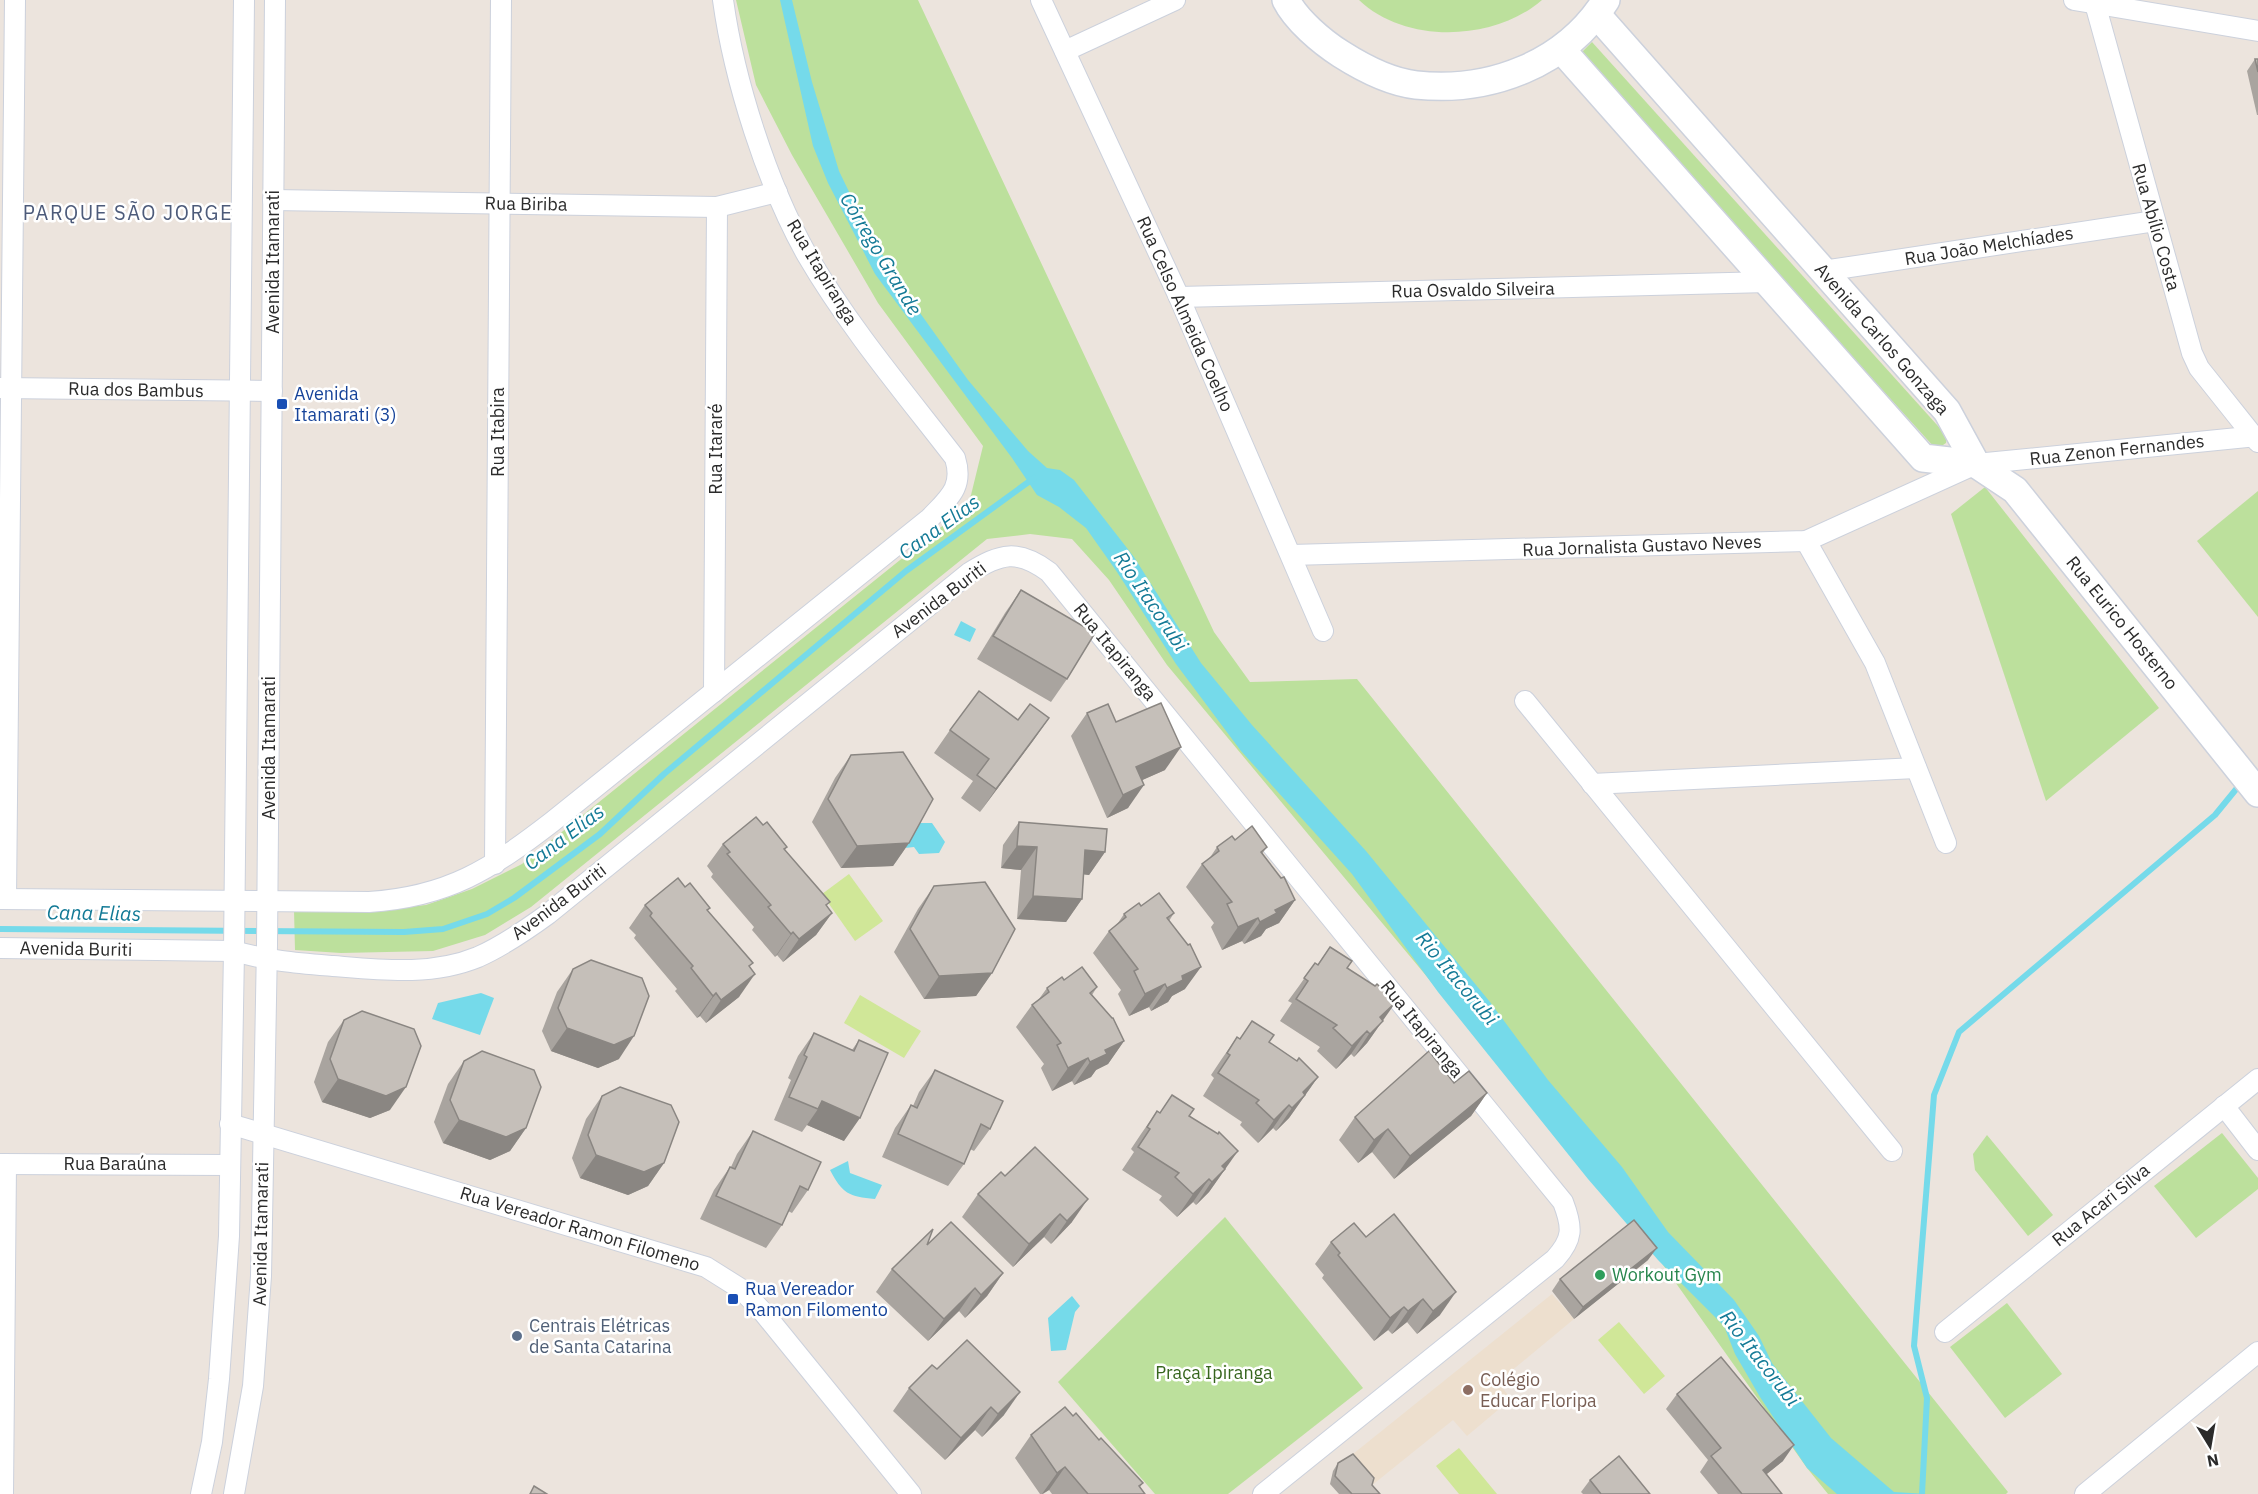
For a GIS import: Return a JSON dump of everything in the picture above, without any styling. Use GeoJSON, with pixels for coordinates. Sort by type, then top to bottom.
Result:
{"type":"FeatureCollection","features":[{"type":"Feature","properties":{"kind":"street"},"geometry":{"type":"LineString","coordinates":[[15,0],[5,388],[3,899],[267,905],[400,900],[433,892],[495,864],[552,822],[714,692]]}},
{"type":"Feature","properties":{"kind":"street","name":"Avenida Itamarati"},"geometry":{"type":"LineString","coordinates":[[201,1494],[212,1442],[226,1298],[234,947],[243,0]]}},
{"type":"Feature","properties":{"kind":"street","name":"Avenida Itamarati"},"geometry":{"type":"LineString","coordinates":[[234,1494],[253,1386],[259,1319],[267,953],[275,0]]}},
{"type":"Feature","properties":{"kind":"street","name":"Rua Itabira"},"geometry":{"type":"LineString","coordinates":[[495,864],[501,0]]}},
{"type":"Feature","properties":{"kind":"street","name":"Rua Itapiranga"},"geometry":{"type":"LineString","coordinates":[[714,692],[930,518],[948,499],[958,484],[959,471],[955,458],[857,330],[807,255],[777,192],[740,81],[723,0]]}},
{"type":"Feature","properties":{"kind":"street","name":"Rua Celso Almeida Coelho"},"geometry":{"type":"LineString","coordinates":[[1041,0],[1179,297],[1323,631]]}},
{"type":"Feature","properties":{"kind":"street"},"geometry":{"type":"LineString","coordinates":[[1065,51],[1175,0]]}},
{"type":"Feature","properties":{"kind":"street"},"geometry":{"type":"LineString","coordinates":[[1286,0],[1322,42],[1366,70],[1415,85],[1466,86],[1516,74],[1561,50],[1601,8]]}},
{"type":"Feature","properties":{"kind":"street"},"geometry":{"type":"LineString","coordinates":[[2074,0],[2258,31]]}},
{"type":"Feature","properties":{"kind":"street","name":"Rua Abílio Costa"},"geometry":{"type":"LineString","coordinates":[[2094,2],[2192,354],[2199,368],[2256,438]]}},
{"type":"Feature","properties":{"kind":"street","name":"Avenida Carlos Gonzaga"},"geometry":{"type":"LineString","coordinates":[[1601,8],[1823,271],[1947,411],[1976,464]]}},
{"type":"Feature","properties":{"kind":"street"},"geometry":{"type":"LineString","coordinates":[[1561,50],[1923,458],[1976,464]]}},
{"type":"Feature","properties":{"kind":"street","name":"Rua Biriba"},"geometry":{"type":"LineString","coordinates":[[273,200],[717,207],[777,192]]}},
{"type":"Feature","properties":{"kind":"street","name":"Rua Itararé"},"geometry":{"type":"LineString","coordinates":[[714,692],[717,207]]}},
{"type":"Feature","properties":{"kind":"street","name":"Rua João Melchíades"},"geometry":{"type":"LineString","coordinates":[[1823,271],[2155,221]]}},
{"type":"Feature","properties":{"kind":"street","name":"Rua Osvaldo Silveira"},"geometry":{"type":"LineString","coordinates":[[1179,297],[1768,282]]}},
{"type":"Feature","properties":{"kind":"street","name":"Rua dos Bambus"},"geometry":{"type":"LineString","coordinates":[[5,388],[272,391]]}},
{"type":"Feature","properties":{"kind":"street","name":"Rua Zenon Fernandes"},"geometry":{"type":"LineString","coordinates":[[1976,464],[2256,438]]}},
{"type":"Feature","properties":{"kind":"street","name":"Rua Jornalista Gustavo Neves"},"geometry":{"type":"LineString","coordinates":[[1291,555],[1806,541],[1976,464]]}},
{"type":"Feature","properties":{"kind":"street","name":"Rua Eurico Hosterno"},"geometry":{"type":"LineString","coordinates":[[1976,464],[2015,490],[2250,783]]}},
{"type":"Feature","properties":{"kind":"street"},"geometry":{"type":"LineString","coordinates":[[1806,541],[1875,663],[1946,843]]}},
{"type":"Feature","properties":{"kind":"street","name":"Rua Itapiranga"},"geometry":{"type":"LineString","coordinates":[[1018,556],[1034,560],[1049,572],[1563,1202],[1569,1218],[1570,1233],[1566,1247],[1555,1259],[1263,1494]]}},
{"type":"Feature","properties":{"kind":"street","name":"Avenida Buriti"},"geometry":{"type":"LineString","coordinates":[[0,948],[234,947],[395,972],[439,968],[477,957],[515,937],[548,914],[969,573],[985,562],[1002,557],[1018,556]]}},
{"type":"Feature","properties":{"kind":"street"},"geometry":{"type":"LineString","coordinates":[[1525,701],[1892,1151]]}},
{"type":"Feature","properties":{"kind":"street"},"geometry":{"type":"LineString","coordinates":[[1592,784],[1916,768]]}},
{"type":"Feature","properties":{"kind":"street","name":"Rua Acari Silva"},"geometry":{"type":"LineString","coordinates":[[1945,1332],[2258,1079]]}},
{"type":"Feature","properties":{"kind":"street"},"geometry":{"type":"LineString","coordinates":[[2224,1106],[2258,1150]]}},
{"type":"Feature","properties":{"kind":"street","name":"Rua Vereador Ramon Filomeno"},"geometry":{"type":"LineString","coordinates":[[230,1124],[263,1132],[697,1264],[713,1271],[741,1289],[764,1312],[911,1494]]}},
{"type":"Feature","properties":{"kind":"street"},"geometry":{"type":"LineString","coordinates":[[3,1164],[3,1494]]}},
{"type":"Feature","properties":{"kind":"street","name":"Rua Baraúna"},"geometry":{"type":"LineString","coordinates":[[3,1164],[229,1165]]}},
{"type":"Feature","properties":{"kind":"street"},"geometry":{"type":"LineString","coordinates":[[2085,1494],[2258,1352]]}},
{"type":"Feature","properties":{"kind":"shaded area","name":"Colégio Educar Floripa"},"geometry":{"type":"Polygon","coordinates":[[[1552,1294],[1574,1319],[1498,1382],[1511,1399],[1467,1436],[1453,1420],[1371,1486],[1348,1458],[1552,1294]]]}},
{"type":"Feature","properties":{"kind":"green space"},"geometry":{"type":"Polygon","coordinates":[[[736,0],[918,0],[1214,632],[1250,682],[1357,679],[2008,1492],[2006,1494],[1828,1494],[1807,1468],[1639,1231],[1167,665],[1109,580],[1072,539],[1030,534],[987,539],[531,907],[485,935],[433,951],[341,953],[295,950],[294,910],[387,909],[426,905],[472,889],[522,864],[961,511],[971,495],[983,446],[878,303],[792,155],[756,85],[736,0]]]}},
{"type":"Feature","properties":{"kind":"green space"},"geometry":{"type":"Polygon","coordinates":[[[1359,0],[1542,0],[1523,14],[1500,24],[1476,30],[1450,32],[1425,31],[1401,25],[1378,15],[1359,0]]]}},
{"type":"Feature","properties":{"kind":"green space"},"geometry":{"type":"Polygon","coordinates":[[[1592,42],[1947,436],[1946,443],[1940,447],[1934,447],[1579,55],[1592,42]]]}},
{"type":"Feature","properties":{"kind":"green space"},"geometry":{"type":"Polygon","coordinates":[[[1985,487],[2159,708],[2046,801],[1951,514],[1985,487]]]}},
{"type":"Feature","properties":{"kind":"green space"},"geometry":{"type":"Polygon","coordinates":[[[2258,491],[2258,617],[2197,541],[2258,491]]]}},
{"type":"Feature","properties":{"kind":"green space"},"geometry":{"type":"Polygon","coordinates":[[[849,874],[883,921],[855,941],[822,894],[849,874]]]}},
{"type":"Feature","properties":{"kind":"green space"},"geometry":{"type":"Polygon","coordinates":[[[860,995],[921,1031],[904,1058],[844,1023],[860,995]]]}},
{"type":"Feature","properties":{"kind":"green space"},"geometry":{"type":"Polygon","coordinates":[[[2222,1133],[2258,1178],[2258,1189],[2196,1238],[2154,1186],[2222,1133]]]}},
{"type":"Feature","properties":{"kind":"green space"},"geometry":{"type":"Polygon","coordinates":[[[1987,1135],[2053,1215],[2028,1236],[1975,1170],[1973,1154],[1987,1135]]]}},
{"type":"Feature","properties":{"kind":"green space","name":"Praça Ipiranga"},"geometry":{"type":"Polygon","coordinates":[[[1225,1217],[1363,1388],[1228,1494],[1155,1494],[1058,1382],[1225,1217]]]}},
{"type":"Feature","properties":{"kind":"green space"},"geometry":{"type":"Polygon","coordinates":[[[2007,1303],[2062,1374],[2005,1418],[1950,1347],[2007,1303]]]}},
{"type":"Feature","properties":{"kind":"green space"},"geometry":{"type":"Polygon","coordinates":[[[1619,1322],[1665,1376],[1644,1394],[1598,1340],[1619,1322]]]}},
{"type":"Feature","properties":{"kind":"green space"},"geometry":{"type":"Polygon","coordinates":[[[1459,1448],[1497,1494],[1459,1494],[1436,1466],[1459,1448]]]}},
{"type":"Feature","properties":{"kind":"water"},"geometry":{"type":"Polygon","coordinates":[[[780,0],[792,0],[812,82],[839,171],[867,229],[905,292],[968,380],[1028,451],[1047,468],[1060,470],[1074,480],[1134,557],[1201,663],[1252,725],[1366,851],[1490,1002],[1548,1080],[1622,1167],[1668,1232],[1734,1300],[1759,1336],[1772,1363],[1831,1438],[1894,1492],[1927,1494],[1837,1494],[1807,1468],[1760,1397],[1735,1354],[1724,1326],[1658,1260],[1588,1179],[1438,992],[1352,874],[1241,751],[1176,664],[1086,528],[1059,507],[1037,495],[875,274],[828,183],[813,146],[780,0]]]}},
{"type":"Feature","properties":{"kind":"water"},"geometry":{"type":"Polygon","coordinates":[[[961,621],[976,629],[970,642],[954,635],[961,621]]]}},
{"type":"Feature","properties":{"kind":"water"},"geometry":{"type":"Polygon","coordinates":[[[920,823],[932,823],[945,842],[939,853],[919,854],[914,847],[905,848],[920,823]]]}},
{"type":"Feature","properties":{"kind":"water"},"geometry":{"type":"Polygon","coordinates":[[[481,993],[494,998],[480,1035],[432,1019],[438,1003],[481,993]]]}},
{"type":"Feature","properties":{"kind":"water"},"geometry":{"type":"Polygon","coordinates":[[[848,1161],[850,1173],[882,1185],[875,1199],[852,1195],[838,1184],[830,1170],[848,1161]]]}},
{"type":"Feature","properties":{"kind":"water"},"geometry":{"type":"Polygon","coordinates":[[[1072,1296],[1080,1306],[1075,1312],[1066,1350],[1051,1351],[1048,1318],[1072,1296]]]}},
{"type":"Feature","properties":{"kind":"building"},"geometry":{"type":"Polygon","coordinates":[[[1021,590],[1095,633],[1067,679],[993,636],[1021,590]]]}},
{"type":"Feature","properties":{"kind":"building"},"geometry":{"type":"Polygon","coordinates":[[[979,691],[1018,720],[1030,704],[1049,718],[996,789],[977,775],[989,759],[950,730],[979,691]]]}},
{"type":"Feature","properties":{"kind":"building"},"geometry":{"type":"Polygon","coordinates":[[[1161,703],[1181,747],[1136,767],[1144,785],[1123,795],[1087,713],[1108,704],[1116,722],[1161,703]]]}},
{"type":"Feature","properties":{"kind":"building"},"geometry":{"type":"Polygon","coordinates":[[[903,752],[933,799],[909,843],[857,846],[828,799],[851,755],[903,752]]]}},
{"type":"Feature","properties":{"kind":"building"},"geometry":{"type":"Polygon","coordinates":[[[756,817],[763,825],[767,822],[787,847],[784,849],[830,902],[826,905],[832,913],[799,939],[793,932],[791,934],[768,907],[771,905],[727,854],[730,852],[723,844],[756,817]]]}},
{"type":"Feature","properties":{"kind":"building"},"geometry":{"type":"Polygon","coordinates":[[[1019,822],[1107,829],[1105,852],[1085,850],[1082,899],[1033,896],[1037,847],[1017,846],[1019,822]]]}},
{"type":"Feature","properties":{"kind":"building"},"geometry":{"type":"Polygon","coordinates":[[[1252,826],[1267,847],[1261,852],[1281,878],[1284,877],[1295,900],[1275,910],[1277,913],[1260,922],[1258,918],[1238,927],[1227,904],[1232,902],[1202,864],[1219,851],[1217,847],[1232,836],[1235,840],[1252,826]]]}},
{"type":"Feature","properties":{"kind":"building"},"geometry":{"type":"Polygon","coordinates":[[[678,878],[685,887],[690,883],[710,908],[707,910],[753,963],[749,966],[755,974],[721,1000],[716,993],[713,996],[691,968],[693,966],[650,916],[652,913],[645,905],[678,878]]]}},
{"type":"Feature","properties":{"kind":"building"},"geometry":{"type":"Polygon","coordinates":[[[985,882],[1015,929],[992,973],[939,976],[910,929],[934,886],[985,882]]]}},
{"type":"Feature","properties":{"kind":"building"},"geometry":{"type":"Polygon","coordinates":[[[1159,893],[1174,913],[1167,918],[1188,945],[1190,944],[1201,967],[1182,976],[1183,980],[1167,988],[1165,984],[1145,994],[1134,971],[1138,969],[1109,931],[1126,917],[1124,914],[1139,903],[1141,906],[1159,893]]]}},
{"type":"Feature","properties":{"kind":"building"},"geometry":{"type":"Polygon","coordinates":[[[1330,947],[1352,961],[1347,968],[1375,986],[1377,984],[1396,1002],[1380,1017],[1383,1021],[1370,1034],[1367,1031],[1352,1046],[1333,1028],[1337,1025],[1296,999],[1308,981],[1304,978],[1315,963],[1318,965],[1330,947]]]}},
{"type":"Feature","properties":{"kind":"building"},"geometry":{"type":"Polygon","coordinates":[[[591,960],[642,978],[649,996],[634,1036],[614,1045],[567,1028],[558,1008],[573,969],[591,960]]]}},
{"type":"Feature","properties":{"kind":"building"},"geometry":{"type":"Polygon","coordinates":[[[1082,967],[1097,987],[1090,993],[1113,1018],[1124,1041],[1105,1050],[1107,1054],[1090,1062],[1088,1058],[1068,1068],[1057,1045],[1061,1043],[1032,1005],[1049,992],[1047,988],[1062,977],[1064,980],[1082,967]]]}},
{"type":"Feature","properties":{"kind":"building"},"geometry":{"type":"Polygon","coordinates":[[[362,1011],[414,1029],[421,1046],[406,1087],[386,1096],[338,1079],[330,1059],[344,1020],[362,1011]]]}},
{"type":"Feature","properties":{"kind":"building"},"geometry":{"type":"Polygon","coordinates":[[[1252,1021],[1274,1035],[1269,1042],[1297,1061],[1299,1058],[1318,1077],[1303,1092],[1305,1095],[1292,1108],[1289,1105],[1274,1120],[1256,1103],[1259,1100],[1218,1073],[1230,1055],[1227,1053],[1237,1037],[1240,1039],[1252,1021]]]}},
{"type":"Feature","properties":{"kind":"building"},"geometry":{"type":"Polygon","coordinates":[[[814,1033],[854,1051],[859,1040],[888,1053],[860,1118],[822,1101],[818,1109],[789,1097],[807,1057],[804,1055],[814,1033]]]}},
{"type":"Feature","properties":{"kind":"building"},"geometry":{"type":"Polygon","coordinates":[[[482,1051],[534,1070],[541,1087],[526,1128],[506,1137],[459,1120],[450,1100],[464,1061],[482,1051]]]}},
{"type":"Feature","properties":{"kind":"building"},"geometry":{"type":"Polygon","coordinates":[[[1429,1051],[1454,1083],[1469,1071],[1487,1093],[1410,1156],[1388,1129],[1374,1140],[1355,1117],[1429,1051]]]}},
{"type":"Feature","properties":{"kind":"building"},"geometry":{"type":"Polygon","coordinates":[[[935,1070],[1003,1101],[990,1129],[981,1124],[964,1164],[898,1134],[911,1105],[917,1108],[935,1070]]]}},
{"type":"Feature","properties":{"kind":"building"},"geometry":{"type":"Polygon","coordinates":[[[620,1087],[671,1105],[679,1122],[664,1163],[644,1172],[596,1155],[588,1135],[602,1096],[620,1087]]]}},
{"type":"Feature","properties":{"kind":"building"},"geometry":{"type":"Polygon","coordinates":[[[1172,1095],[1194,1109],[1189,1116],[1218,1134],[1219,1132],[1238,1151],[1222,1166],[1225,1169],[1212,1182],[1209,1179],[1193,1194],[1175,1177],[1179,1173],[1138,1147],[1150,1129],[1147,1127],[1157,1111],[1160,1113],[1172,1095]]]}},
{"type":"Feature","properties":{"kind":"building"},"geometry":{"type":"Polygon","coordinates":[[[753,1131],[821,1162],[808,1190],[800,1186],[782,1225],[716,1196],[730,1167],[735,1169],[753,1131]]]}},
{"type":"Feature","properties":{"kind":"building"},"geometry":{"type":"Polygon","coordinates":[[[1035,1147],[1088,1199],[1067,1221],[1060,1214],[1029,1244],[978,1194],[1001,1172],[1005,1176],[1035,1147]]]}},
{"type":"Feature","properties":{"kind":"building"},"geometry":{"type":"Polygon","coordinates":[[[1394,1214],[1456,1292],[1433,1311],[1423,1299],[1408,1311],[1404,1307],[1390,1318],[1338,1255],[1340,1253],[1331,1242],[1354,1223],[1366,1237],[1394,1214]]]}},
{"type":"Feature","properties":{"kind":"building","name":"Workout Gym"},"geometry":{"type":"Polygon","coordinates":[[[1634,1220],[1657,1248],[1583,1307],[1560,1279],[1634,1220]]]}},
{"type":"Feature","properties":{"kind":"building"},"geometry":{"type":"Polygon","coordinates":[[[951,1222],[1003,1273],[981,1295],[975,1288],[944,1319],[892,1269],[933,1229],[927,1245],[951,1222]]]}},
{"type":"Feature","properties":{"kind":"building"},"geometry":{"type":"Polygon","coordinates":[[[967,1340],[1020,1392],[998,1414],[991,1407],[961,1438],[909,1388],[932,1365],[937,1369],[967,1340]]]}},
{"type":"Feature","properties":{"kind":"building"},"geometry":{"type":"Polygon","coordinates":[[[1721,1357],[1794,1445],[1763,1470],[1782,1494],[1742,1494],[1711,1456],[1721,1448],[1677,1394],[1721,1357]]]}},
{"type":"Feature","properties":{"kind":"building"},"geometry":{"type":"Polygon","coordinates":[[[1065,1407],[1073,1416],[1076,1413],[1099,1440],[1101,1438],[1143,1483],[1139,1486],[1145,1494],[1088,1494],[1065,1467],[1057,1473],[1031,1435],[1065,1407]]]}},
{"type":"Feature","properties":{"kind":"building"},"geometry":{"type":"Polygon","coordinates":[[[1353,1454],[1374,1478],[1372,1485],[1380,1494],[1352,1494],[1335,1476],[1338,1463],[1353,1454]]]}},
{"type":"Feature","properties":{"kind":"building"},"geometry":{"type":"Polygon","coordinates":[[[1619,1456],[1650,1494],[1601,1494],[1590,1480],[1619,1456]]]}},
{"type":"Feature","properties":{"kind":"building"},"geometry":{"type":"Polygon","coordinates":[[[534,1486],[547,1494],[530,1494],[534,1486]]]}},
{"type":"Feature","properties":{"kind":"waterway","name":"Cana Elias"},"geometry":{"type":"LineString","coordinates":[[0,929],[404,932],[443,929],[487,914],[514,898],[600,834],[664,774],[906,571],[1034,478]]}},
{"type":"Feature","properties":{"kind":"waterway"},"geometry":{"type":"LineString","coordinates":[[1922,1494],[1927,1398],[1914,1346],[1934,1095],[1959,1032],[2215,815],[2242,782]]}},
{"type":"Feature","properties":{"kind":"place","name":"Avenida Itamarati (3)"},"geometry":{"type":"Point","coordinates":[282,404]}},
{"type":"Feature","properties":{"kind":"place","name":"Workout Gym"},"geometry":{"type":"Point","coordinates":[1600,1275]}},
{"type":"Feature","properties":{"kind":"place","name":"Rua Vereador Ramon Filomento"},"geometry":{"type":"Point","coordinates":[733,1299]}},
{"type":"Feature","properties":{"kind":"place","name":"Centrais Elétricas de Santa Catarina"},"geometry":{"type":"Point","coordinates":[517,1336]}},
{"type":"Feature","properties":{"kind":"place","name":"Colégio Educar Floripa"},"geometry":{"type":"Point","coordinates":[1468,1390]}},
{"type":"Feature","properties":{"kind":"district","name":"PARQUE SÃO JORGE"},"geometry":{"type":"Point","coordinates":[128,213]}},
{"type":"Feature","properties":{"kind":"water label","name":"Córrego Grande"},"geometry":{"type":"Point","coordinates":[881,254]}},
{"type":"Feature","properties":{"kind":"water label","name":"Rio Itacorubi"},"geometry":{"type":"Point","coordinates":[1151,601]}},
{"type":"Feature","properties":{"kind":"water label","name":"Rio Itacorubi"},"geometry":{"type":"Point","coordinates":[1457,978]}},
{"type":"Feature","properties":{"kind":"water label","name":"Rio Itacorubi"},"geometry":{"type":"Point","coordinates":[1760,1358]}}]}
